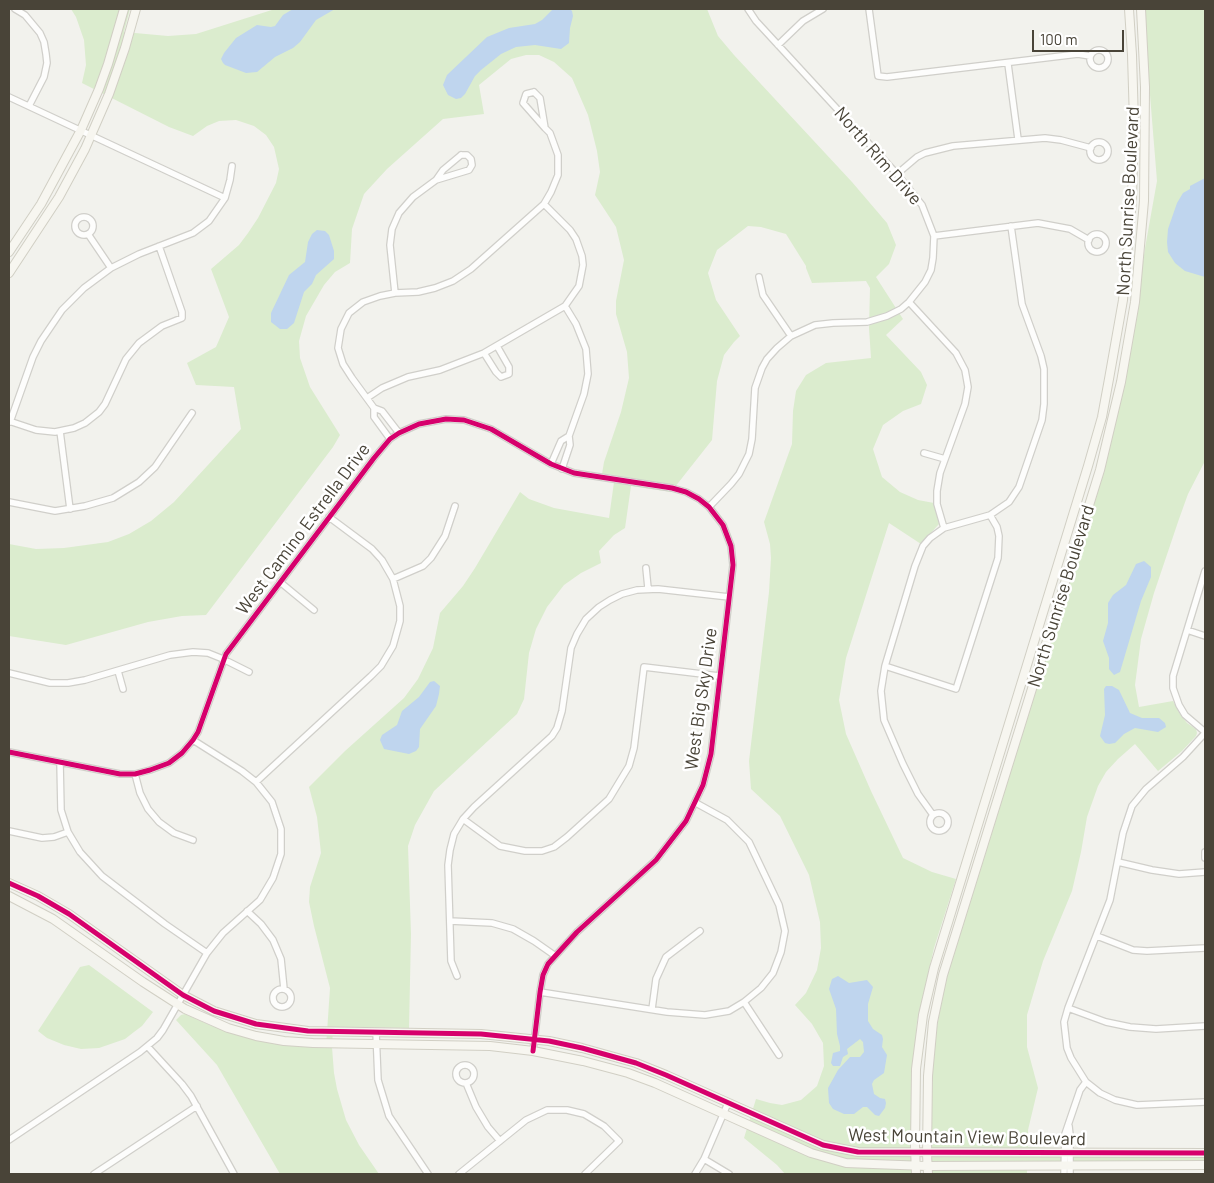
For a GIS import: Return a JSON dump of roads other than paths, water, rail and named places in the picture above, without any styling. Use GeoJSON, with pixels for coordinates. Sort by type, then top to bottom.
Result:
{"type":"FeatureCollection","features":[{"type":"Feature","properties":{"kind":"street"},"geometry":{"type":"LineString","coordinates":[[15,9],[25,15],[40,33],[46,54],[47,63],[44,77],[29,106]]}},
{"type":"Feature","properties":{"kind":"street"},"geometry":{"type":"LineString","coordinates":[[9,252],[86,133],[124,9]]}},
{"type":"Feature","properties":{"kind":"street"},"geometry":{"type":"LineString","coordinates":[[9,273],[59,196],[86,133],[116,76],[136,9]]}},
{"type":"Feature","properties":{"kind":"street","name":"North Rim Drive"},"geometry":{"type":"LineString","coordinates":[[709,507],[731,484],[749,454],[758,377],[767,360],[791,336],[815,325],[824,323],[855,323],[878,319],[894,313],[909,302],[925,282],[931,270],[934,236],[922,205],[897,174],[756,21],[748,9]]}},
{"type":"Feature","properties":{"kind":"street"},"geometry":{"type":"LineString","coordinates":[[778,45],[802,21],[823,9]]}},
{"type":"Feature","properties":{"kind":"street"},"geometry":{"type":"LineString","coordinates":[[869,9],[878,76],[886,77],[1008,64],[1078,54],[1090,56]]}},
{"type":"Feature","properties":{"kind":"street","name":"North Sunrise Boulevard"},"geometry":{"type":"LineString","coordinates":[[916,1174],[916,1069],[923,1015],[934,968],[1102,418],[1123,300],[1130,228],[1134,122],[1129,9]]}},
{"type":"Feature","properties":{"kind":"street","name":"North Sunrise Boulevard"},"geometry":{"type":"LineString","coordinates":[[928,1174],[928,1076],[933,1022],[943,975],[1100,470],[1121,382],[1135,302],[1144,201],[1145,87],[1141,9]]}},
{"type":"Feature","properties":{"kind":"street"},"geometry":{"type":"LineString","coordinates":[[1008,64],[1018,139]]}},
{"type":"Feature","properties":{"kind":"street"},"geometry":{"type":"LineString","coordinates":[[399,433],[382,411],[374,408],[343,364],[338,348],[341,329],[349,313],[363,302],[395,293],[418,292],[435,288],[472,269],[544,204],[552,192],[558,175],[558,155],[553,140],[545,128],[525,107],[523,99],[528,93],[534,92],[540,98],[545,128]]}},
{"type":"Feature","properties":{"kind":"street"},"geometry":{"type":"LineString","coordinates":[[9,96],[225,198]]}},
{"type":"Feature","properties":{"kind":"street"},"geometry":{"type":"LineString","coordinates":[[897,174],[917,158],[935,150],[1018,139],[1045,138],[1062,140],[1091,148]]}},
{"type":"Feature","properties":{"kind":"street"},"geometry":{"type":"LineString","coordinates":[[395,293],[390,244],[392,229],[399,213],[413,197],[436,180],[466,172],[472,166],[471,159],[465,155],[457,156],[436,180]]}},
{"type":"Feature","properties":{"kind":"street"},"geometry":{"type":"LineString","coordinates":[[159,246],[182,312],[182,318],[162,326],[130,353],[105,404],[99,412],[84,423],[74,428],[49,432],[10,422],[33,357],[50,326],[62,310],[78,293],[111,268],[139,254],[159,246],[184,237],[209,221],[225,198],[232,166]]}},
{"type":"Feature","properties":{"kind":"street"},"geometry":{"type":"LineString","coordinates":[[367,398],[382,388],[408,377],[440,370],[484,353],[565,306],[579,286],[583,265],[582,256],[576,238],[544,204]]}},
{"type":"Feature","properties":{"kind":"street"},"geometry":{"type":"LineString","coordinates":[[934,236],[1038,223],[1070,229],[1088,240]]}},
{"type":"Feature","properties":{"kind":"street"},"geometry":{"type":"LineString","coordinates":[[933,815],[918,794],[884,720],[881,691],[885,666],[915,566],[923,546],[930,538],[944,528],[990,515],[1008,502],[1019,487],[1042,420],[1044,369],[1022,304],[1011,226]]}},
{"type":"Feature","properties":{"kind":"street"},"geometry":{"type":"LineString","coordinates":[[88,234],[111,268]]}},
{"type":"Feature","properties":{"kind":"street"},"geometry":{"type":"LineString","coordinates":[[759,277],[763,295],[791,336]]}},
{"type":"Feature","properties":{"kind":"street"},"geometry":{"type":"LineString","coordinates":[[909,302],[956,353],[965,370],[968,387],[965,404],[940,473],[937,504],[944,528]]}},
{"type":"Feature","properties":{"kind":"street"},"geometry":{"type":"LineString","coordinates":[[562,469],[570,445],[569,436],[584,394],[588,364],[586,348],[582,337],[565,306]]}},
{"type":"Feature","properties":{"kind":"street"},"geometry":{"type":"LineString","coordinates":[[484,353],[501,377],[509,374],[509,367],[497,346]]}},
{"type":"Feature","properties":{"kind":"street"},"geometry":{"type":"LineString","coordinates":[[374,408],[374,417],[390,440]]}},
{"type":"Feature","properties":{"kind":"street"},"geometry":{"type":"LineString","coordinates":[[9,502],[55,511],[113,498],[139,482],[163,458],[192,413]]}},
{"type":"Feature","properties":{"kind":"street","name":"West Camino Estrella Drive"},"geometry":{"type":"LineString","coordinates":[[9,752],[120,774],[135,774],[150,770],[169,763],[182,753],[198,732],[223,659],[374,458],[399,433],[419,424],[446,419],[464,420],[491,430],[562,469],[588,476],[672,488],[686,492],[709,507]]}},
{"type":"Feature","properties":{"kind":"street"},"geometry":{"type":"LineString","coordinates":[[60,431],[70,509]]}},
{"type":"Feature","properties":{"kind":"street"},"geometry":{"type":"LineString","coordinates":[[551,464],[561,441],[569,436]]}},
{"type":"Feature","properties":{"kind":"street"},"geometry":{"type":"LineString","coordinates":[[924,453],[945,459]]}},
{"type":"Feature","properties":{"kind":"street"},"geometry":{"type":"LineString","coordinates":[[393,579],[422,566],[437,550],[445,536],[455,506]]}},
{"type":"Feature","properties":{"kind":"street","name":"West Big Sky Drive"},"geometry":{"type":"LineString","coordinates":[[533,1050],[540,992],[543,975],[548,964],[554,955],[656,860],[686,821],[703,785],[711,754],[733,565],[731,546],[723,525],[709,507]]}},
{"type":"Feature","properties":{"kind":"street"},"geometry":{"type":"LineString","coordinates":[[885,666],[956,689],[998,558],[999,536],[997,527],[990,515]]}},
{"type":"Feature","properties":{"kind":"street"},"geometry":{"type":"LineString","coordinates":[[256,782],[371,676],[393,646],[400,621],[400,606],[393,579],[382,560],[372,549],[329,517]]}},
{"type":"Feature","properties":{"kind":"street"},"geometry":{"type":"LineString","coordinates":[[646,568],[648,588]]}},
{"type":"Feature","properties":{"kind":"street"},"geometry":{"type":"LineString","coordinates":[[1205,571],[1202,591],[1187,630],[1173,676],[1173,688],[1176,698],[1185,715],[1205,733],[1183,757],[1146,789],[1132,806],[1127,820],[1112,894],[1064,1022],[1067,1048],[1076,1067],[1086,1082],[1100,1093],[1114,1100],[1137,1105],[1205,1102]]}},
{"type":"Feature","properties":{"kind":"street"},"geometry":{"type":"LineString","coordinates":[[280,582],[314,610]]}},
{"type":"Feature","properties":{"kind":"street"},"geometry":{"type":"LineString","coordinates":[[457,976],[451,961],[448,864],[454,834],[463,819],[552,736],[557,728],[562,711],[571,648],[586,619],[598,607],[622,594],[648,588],[729,597]]}},
{"type":"Feature","properties":{"kind":"street"},"geometry":{"type":"LineString","coordinates":[[1187,630],[1205,636]]}},
{"type":"Feature","properties":{"kind":"street"},"geometry":{"type":"LineString","coordinates":[[9,674],[50,682],[68,683],[118,671],[170,655],[194,652],[208,653],[249,672]]}},
{"type":"Feature","properties":{"kind":"street"},"geometry":{"type":"LineString","coordinates":[[463,819],[500,846],[525,851],[542,851],[554,847],[609,798],[629,766],[634,748],[644,667],[719,676]]}},
{"type":"Feature","properties":{"kind":"street"},"geometry":{"type":"LineString","coordinates":[[118,671],[123,689]]}},
{"type":"Feature","properties":{"kind":"street"},"geometry":{"type":"LineString","coordinates":[[9,1140],[148,1047],[163,1030],[207,953],[223,934],[260,900],[273,878],[281,854],[281,829],[272,802],[256,782],[242,771],[193,740]]}},
{"type":"Feature","properties":{"kind":"street"},"geometry":{"type":"LineString","coordinates":[[60,762],[61,810],[68,832],[80,852],[102,876],[207,953]]}},
{"type":"Feature","properties":{"kind":"street"},"geometry":{"type":"LineString","coordinates":[[135,774],[140,793],[148,809],[159,822],[174,834],[193,840]]}},
{"type":"Feature","properties":{"kind":"street"},"geometry":{"type":"LineString","coordinates":[[540,992],[686,1015],[729,1011],[761,988],[773,973],[781,952],[784,931],[783,918],[768,880],[749,842],[727,820],[696,803]]}},
{"type":"Feature","properties":{"kind":"street"},"geometry":{"type":"LineString","coordinates":[[9,831],[42,838],[54,837],[68,832]]}},
{"type":"Feature","properties":{"kind":"street"},"geometry":{"type":"LineString","coordinates":[[1205,852],[1205,858]]}},
{"type":"Feature","properties":{"kind":"street"},"geometry":{"type":"LineString","coordinates":[[1118,862],[1179,874],[1205,872]]}},
{"type":"Feature","properties":{"kind":"street","name":"West Mountain View Boulevard"},"geometry":{"type":"LineString","coordinates":[[9,884],[69,914],[205,1019],[228,1028],[264,1038],[304,1043],[490,1046],[533,1050],[583,1060],[655,1083],[822,1157],[846,1163],[928,1166],[1205,1165]]}},
{"type":"Feature","properties":{"kind":"street"},"geometry":{"type":"LineString","coordinates":[[11,896],[18,887]]}},
{"type":"Feature","properties":{"kind":"street","name":"West Mountain View Boulevard"},"geometry":{"type":"LineString","coordinates":[[11,896],[54,918],[180,1000],[244,1021],[308,1031],[481,1034],[582,1048],[666,1075],[804,1137],[834,1148],[858,1152],[927,1154],[1205,1153]]}},
{"type":"Feature","properties":{"kind":"street"},"geometry":{"type":"LineString","coordinates":[[247,911],[261,924],[273,940],[281,959],[284,989]]}},
{"type":"Feature","properties":{"kind":"street"},"geometry":{"type":"LineString","coordinates":[[450,921],[486,922],[506,927],[534,941],[554,955]]}},
{"type":"Feature","properties":{"kind":"street"},"geometry":{"type":"LineString","coordinates":[[652,1009],[656,979],[666,957],[700,931]]}},
{"type":"Feature","properties":{"kind":"street"},"geometry":{"type":"LineString","coordinates":[[1097,936],[1133,950],[1205,948]]}},
{"type":"Feature","properties":{"kind":"street"},"geometry":{"type":"LineString","coordinates":[[744,1002],[779,1055]]}},
{"type":"Feature","properties":{"kind":"street"},"geometry":{"type":"LineString","coordinates":[[1068,1008],[1106,1022],[1130,1027],[1156,1029],[1205,1026]]}},
{"type":"Feature","properties":{"kind":"street"},"geometry":{"type":"LineString","coordinates":[[376,1032],[378,1080],[389,1116],[428,1174]]}},
{"type":"Feature","properties":{"kind":"street"},"geometry":{"type":"LineString","coordinates":[[148,1047],[182,1084],[197,1106],[233,1174]]}},
{"type":"Feature","properties":{"kind":"street"},"geometry":{"type":"LineString","coordinates":[[1064,1174],[1066,1166],[1065,1134],[1078,1096],[1086,1082]]}},
{"type":"Feature","properties":{"kind":"street"},"geometry":{"type":"LineString","coordinates":[[466,1083],[476,1107],[488,1127],[500,1141]]}},
{"type":"Feature","properties":{"kind":"street"},"geometry":{"type":"LineString","coordinates":[[695,1174],[704,1159],[728,1103]]}},
{"type":"Feature","properties":{"kind":"street"},"geometry":{"type":"LineString","coordinates":[[94,1174],[197,1106]]}},
{"type":"Feature","properties":{"kind":"street"},"geometry":{"type":"LineString","coordinates":[[459,1174],[526,1120],[547,1110],[562,1110],[590,1117],[604,1126],[619,1141],[585,1174]]}},
{"type":"Feature","properties":{"kind":"street"},"geometry":{"type":"LineString","coordinates":[[704,1159],[729,1174]]}},
{"type":"Feature","properties":{"kind":"street"},"geometry":{"type":"LineString","coordinates":[[1066,1166],[1070,1174]]}},
{"type":"Feature","properties":{"kind":"water"},"geometry":{"type":"Polygon","coordinates":[[[293,9],[335,9],[316,20],[300,42],[293,48],[275,57],[257,72],[246,73],[223,63],[221,59],[224,53],[236,38],[257,25],[275,26],[283,15],[293,9]]]}},
{"type":"Feature","properties":{"kind":"water"},"geometry":{"type":"Polygon","coordinates":[[[553,9],[570,9],[572,11],[569,43],[561,49],[535,45],[516,47],[501,54],[481,70],[461,98],[456,99],[448,95],[443,85],[447,75],[487,37],[509,28],[535,24],[553,9]]]}},
{"type":"Feature","properties":{"kind":"water"},"geometry":{"type":"Polygon","coordinates":[[[1205,178],[1205,277],[1185,271],[1175,263],[1168,252],[1167,242],[1168,229],[1177,203],[1183,193],[1190,189],[1190,186],[1205,178]]]}},
{"type":"Feature","properties":{"kind":"water"},"geometry":{"type":"Polygon","coordinates":[[[317,230],[325,231],[329,235],[334,251],[334,259],[316,275],[312,284],[304,292],[294,323],[287,329],[280,329],[271,322],[271,313],[289,275],[305,262],[308,242],[312,234],[317,230]]]}},
{"type":"Feature","properties":{"kind":"water"},"geometry":{"type":"Polygon","coordinates":[[[1144,561],[1151,567],[1151,577],[1141,601],[1120,672],[1114,675],[1109,669],[1109,658],[1103,641],[1108,623],[1108,603],[1113,595],[1126,585],[1136,564],[1144,561]]]}},
{"type":"Feature","properties":{"kind":"water"},"geometry":{"type":"Polygon","coordinates":[[[434,681],[440,686],[439,694],[436,706],[420,729],[419,747],[416,751],[409,754],[384,749],[380,740],[382,735],[397,725],[402,711],[419,697],[430,682],[434,681]]]}},
{"type":"Feature","properties":{"kind":"water"},"geometry":{"type":"Polygon","coordinates":[[[1106,686],[1112,686],[1119,690],[1130,713],[1142,718],[1159,718],[1165,723],[1166,727],[1158,732],[1135,728],[1124,734],[1115,743],[1105,743],[1100,736],[1105,715],[1104,689],[1106,686]]]}},
{"type":"Feature","properties":{"kind":"water"},"geometry":{"type":"Polygon","coordinates":[[[838,976],[849,983],[867,980],[873,987],[868,1004],[868,1021],[873,1029],[882,1035],[882,1047],[887,1055],[884,1073],[874,1080],[872,1084],[874,1094],[885,1099],[886,1103],[879,1116],[875,1115],[867,1107],[863,1107],[854,1114],[844,1114],[833,1109],[829,1103],[828,1088],[838,1070],[850,1057],[860,1057],[864,1052],[863,1042],[860,1039],[847,1049],[848,1054],[843,1057],[840,1066],[833,1066],[831,1063],[833,1053],[840,1051],[836,1009],[829,989],[832,979],[838,976]]]}}]}
